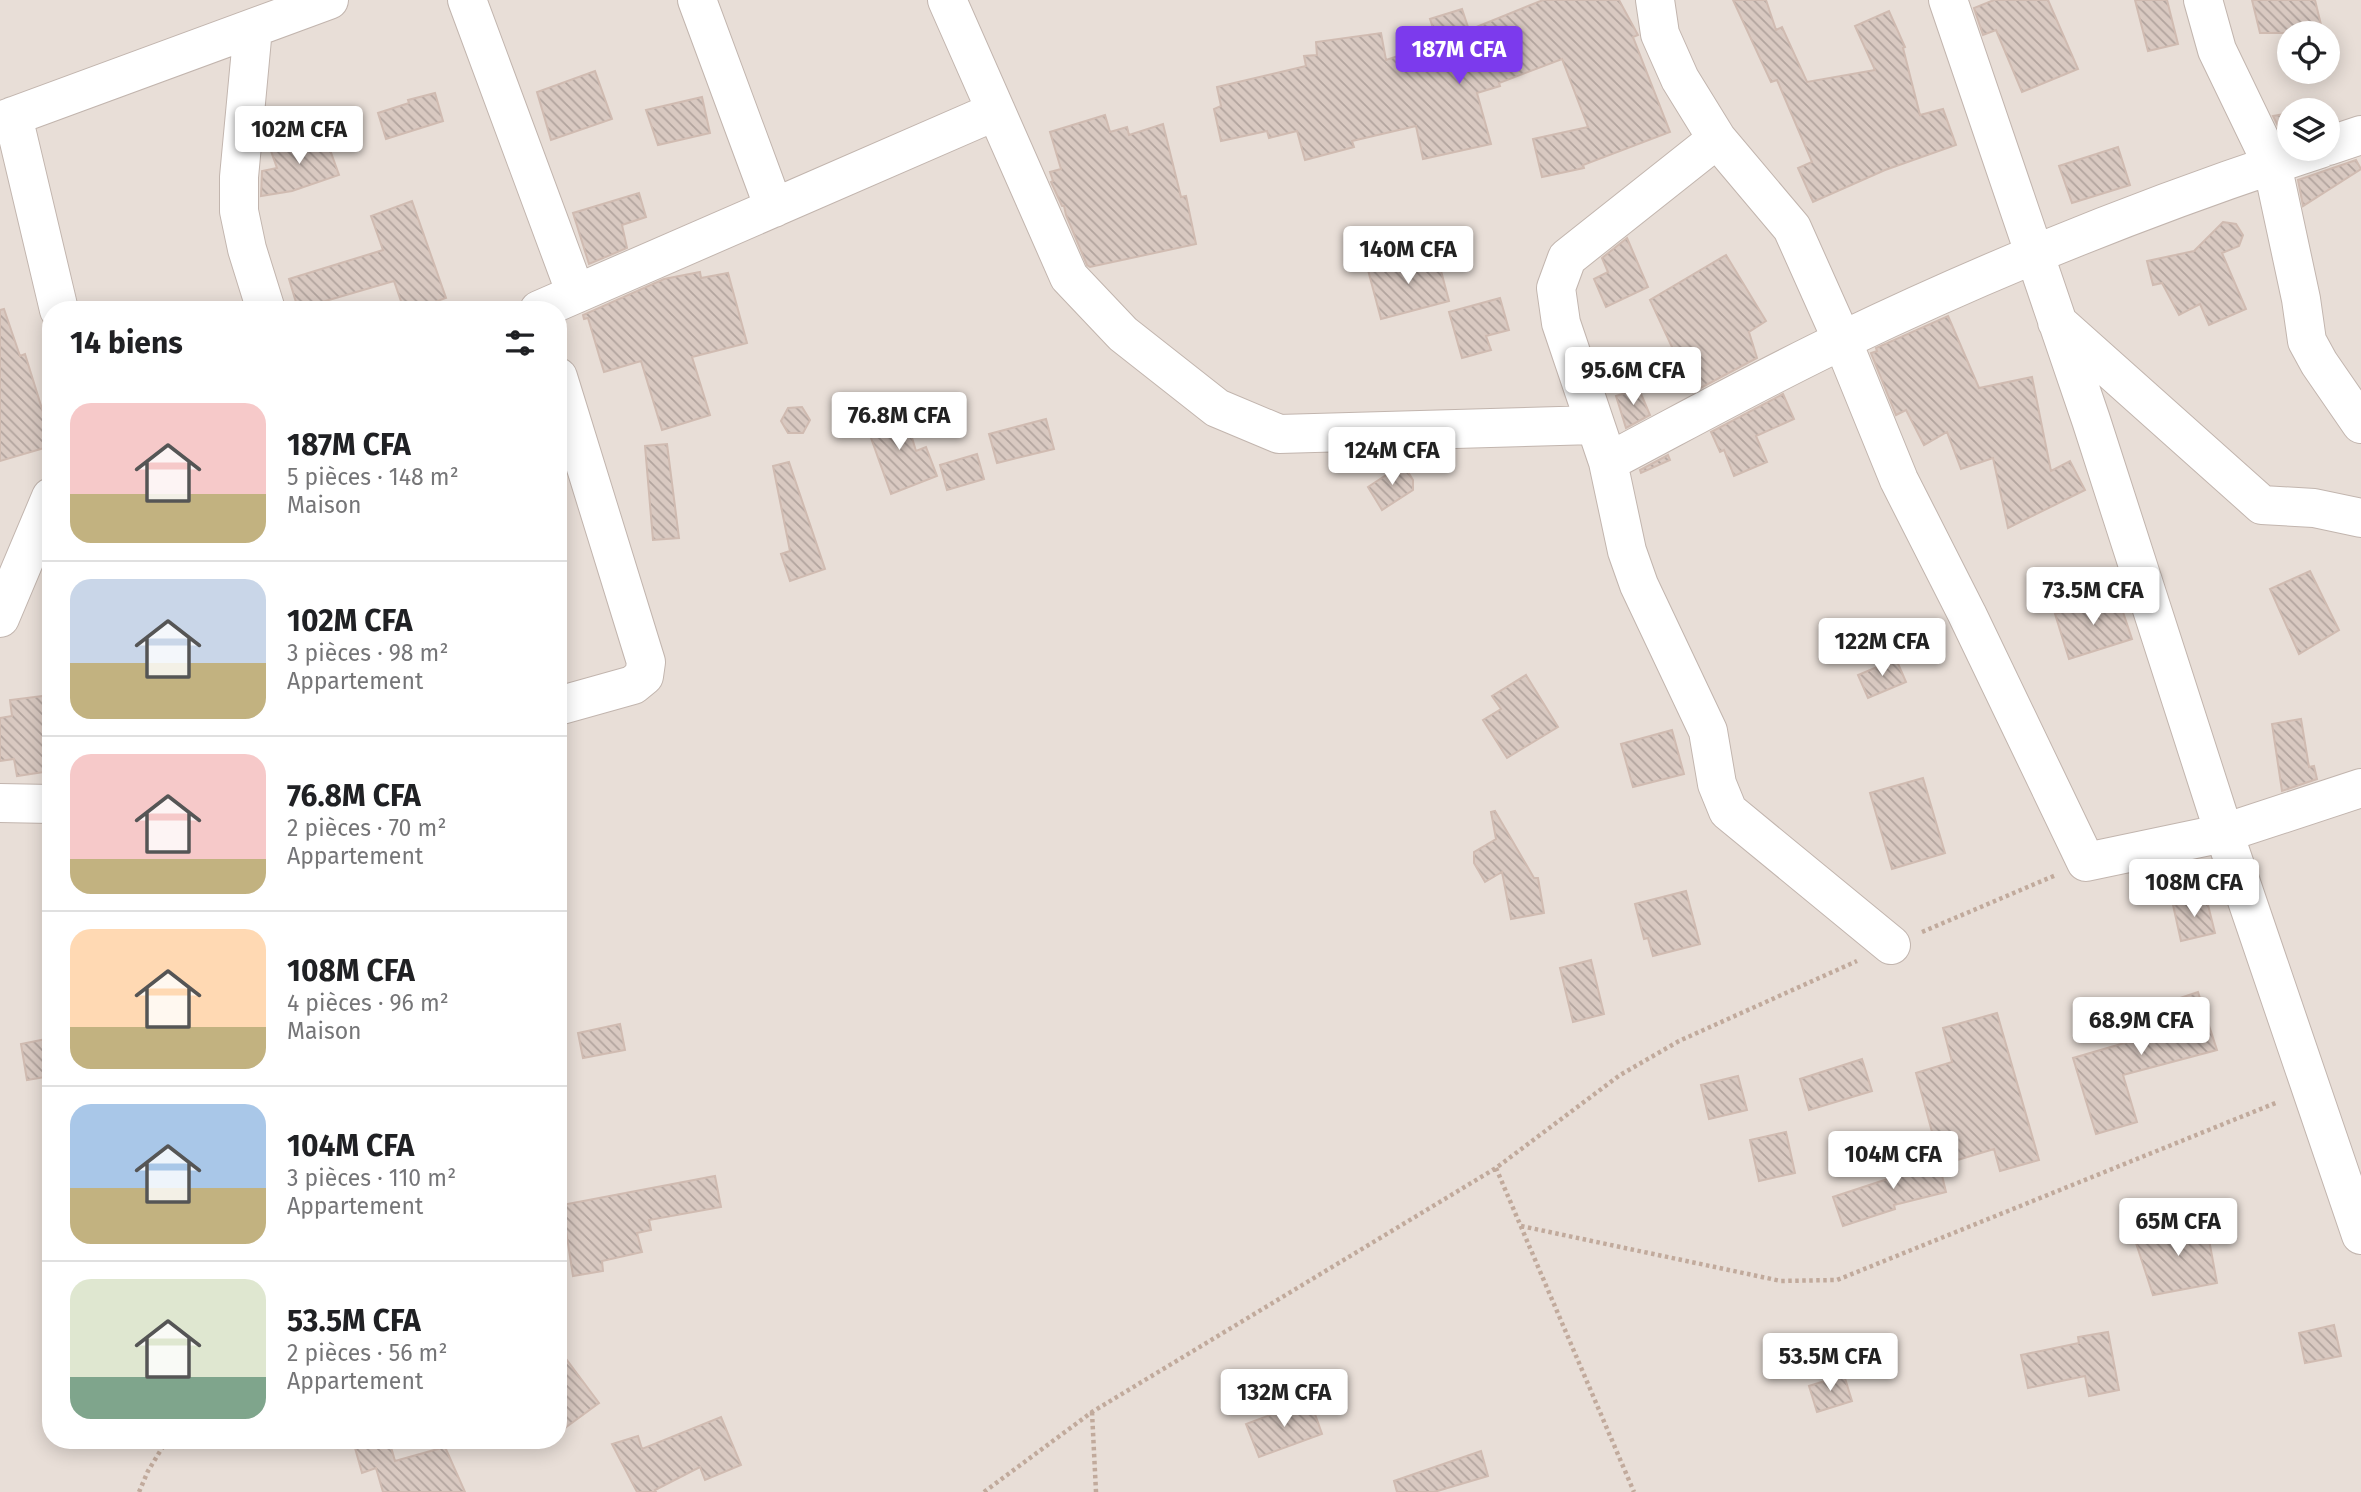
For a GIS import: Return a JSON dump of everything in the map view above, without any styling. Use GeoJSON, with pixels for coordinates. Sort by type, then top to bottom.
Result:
{"type":"FeatureCollection","features":[{"type":"Feature","properties":{"kind":"street"},"geometry":{"type":"LineString","coordinates":[[57,301],[7,118],[330,0]]}},
{"type":"Feature","properties":{"kind":"street"},"geometry":{"type":"LineString","coordinates":[[467,0],[576,293]]}},
{"type":"Feature","properties":{"kind":"street"},"geometry":{"type":"LineString","coordinates":[[697,0],[774,208]]}},
{"type":"Feature","properties":{"kind":"street"},"geometry":{"type":"LineString","coordinates":[[947,0],[1069,277],[1123,334],[1217,408],[1279,434],[1595,425]]}},
{"type":"Feature","properties":{"kind":"street"},"geometry":{"type":"LineString","coordinates":[[1655,0],[1660,34],[1680,79],[1717,139],[1792,228],[1842,340],[1899,480],[2075,836],[2085,862],[2224,833],[2361,788]]}},
{"type":"Feature","properties":{"kind":"street"},"geometry":{"type":"LineString","coordinates":[[1948,0],[2032,254],[2091,420],[2224,833],[2361,1235]]}},
{"type":"Feature","properties":{"kind":"street"},"geometry":{"type":"LineString","coordinates":[[2203,0],[2217,50],[2272,164],[2301,299],[2307,341],[2361,424]]}},
{"type":"Feature","properties":{"kind":"street"},"geometry":{"type":"LineString","coordinates":[[253,28],[239,177],[239,211],[247,249],[263,301]]}},
{"type":"Feature","properties":{"kind":"street"},"geometry":{"type":"LineString","coordinates":[[559,301],[996,111]]}},
{"type":"Feature","properties":{"kind":"street"},"geometry":{"type":"LineString","coordinates":[[2340,142],[2361,135]]}},
{"type":"Feature","properties":{"kind":"street"},"geometry":{"type":"LineString","coordinates":[[1717,139],[1567,258],[1556,288],[1561,323],[1608,462],[1627,551],[1639,584],[1708,731],[1717,784],[1728,811],[1891,945]]}},
{"type":"Feature","properties":{"kind":"street"},"geometry":{"type":"LineString","coordinates":[[1608,462],[1842,340],[2032,254],[2282,161]]}},
{"type":"Feature","properties":{"kind":"street"},"geometry":{"type":"LineString","coordinates":[[2056,321],[2262,505],[2314,508],[2361,518]]}},
{"type":"Feature","properties":{"kind":"street"},"geometry":{"type":"LineString","coordinates":[[567,406],[646,662],[645,676],[633,685],[567,703]]}},
{"type":"Feature","properties":{"kind":"street"},"geometry":{"type":"LineString","coordinates":[[0,618],[42,518]]}},
{"type":"Feature","properties":{"kind":"street"},"geometry":{"type":"LineString","coordinates":[[0,803],[42,804]]}},
{"type":"Feature","properties":{"kind":"path"},"geometry":{"type":"LineString","coordinates":[[984,1492],[1092,1412],[1496,1168],[1620,1076],[1679,1041],[1891,945],[2085,862]]}},
{"type":"Feature","properties":{"kind":"path"},"geometry":{"type":"LineString","coordinates":[[1521,1226],[1781,1281],[1837,1280],[2312,1088]]}},
{"type":"Feature","properties":{"kind":"path"},"geometry":{"type":"LineString","coordinates":[[1496,1168],[1634,1492]]}},
{"type":"Feature","properties":{"kind":"path"},"geometry":{"type":"LineString","coordinates":[[1092,1412],[1096,1492]]}},
{"type":"Feature","properties":{"kind":"path"},"geometry":{"type":"LineString","coordinates":[[139,1492],[161,1449]]}},
{"type":"Feature","properties":{"kind":"shaded area"},"geometry":{"type":"Polygon","coordinates":[[[0,0],[2361,0],[2361,1492],[0,1492],[0,0]]]}},
{"type":"Feature","properties":{"kind":"building"},"geometry":{"type":"Polygon","coordinates":[[[1543,0],[1619,0],[1638,35],[1633,37],[1670,132],[1583,165],[1584,168],[1542,177],[1533,139],[1588,127],[1562,59],[1477,93],[1491,144],[1423,159],[1416,126],[1352,141],[1354,147],[1305,160],[1297,131],[1269,138],[1267,131],[1221,141],[1214,109],[1221,106],[1217,87],[1306,66],[1304,56],[1317,55],[1316,42],[1381,33],[1386,60],[1438,43],[1430,19],[1462,9],[1469,30],[1543,0]]]}},
{"type":"Feature","properties":{"kind":"building"},"geometry":{"type":"Polygon","coordinates":[[[1733,0],[1766,0],[1776,30],[1782,27],[1807,82],[1875,70],[1855,26],[1889,11],[1905,47],[1903,48],[1920,115],[1943,109],[1956,145],[1885,170],[1813,202],[1798,168],[1812,162],[1777,80],[1771,82],[1733,0]]]}},
{"type":"Feature","properties":{"kind":"building"},"geometry":{"type":"Polygon","coordinates":[[[1994,0],[2048,0],[2078,69],[2022,92],[1996,30],[1983,35],[1974,8],[1994,0]]]}},
{"type":"Feature","properties":{"kind":"building"},"geometry":{"type":"Polygon","coordinates":[[[2135,0],[2167,0],[2178,44],[2148,51],[2135,0]]]}},
{"type":"Feature","properties":{"kind":"building"},"geometry":{"type":"Polygon","coordinates":[[[2252,0],[2315,0],[2320,21],[2277,21],[2277,33],[2260,33],[2252,0]]]}},
{"type":"Feature","properties":{"kind":"building"},"geometry":{"type":"Polygon","coordinates":[[[595,71],[612,119],[551,140],[537,92],[595,71]]]}},
{"type":"Feature","properties":{"kind":"building"},"geometry":{"type":"Polygon","coordinates":[[[435,93],[443,121],[386,139],[378,113],[409,103],[408,100],[435,93]]]}},
{"type":"Feature","properties":{"kind":"building"},"geometry":{"type":"Polygon","coordinates":[[[702,97],[710,133],[658,145],[646,110],[702,97]]]}},
{"type":"Feature","properties":{"kind":"building"},"geometry":{"type":"Polygon","coordinates":[[[1105,115],[1110,132],[1127,127],[1129,135],[1163,124],[1181,197],[1186,196],[1196,244],[1090,267],[1087,265],[1064,206],[1051,182],[1050,172],[1061,169],[1050,132],[1105,115]]]}},
{"type":"Feature","properties":{"kind":"building"},"geometry":{"type":"Polygon","coordinates":[[[324,133],[339,175],[292,191],[261,196],[262,171],[277,168],[271,151],[324,133]]]}},
{"type":"Feature","properties":{"kind":"building"},"geometry":{"type":"Polygon","coordinates":[[[2118,147],[2130,185],[2072,203],[2059,166],[2118,147]]]}},
{"type":"Feature","properties":{"kind":"building"},"geometry":{"type":"Polygon","coordinates":[[[2356,160],[2361,169],[2303,206],[2298,180],[2356,160]]]}},
{"type":"Feature","properties":{"kind":"building"},"geometry":{"type":"Polygon","coordinates":[[[639,193],[646,217],[622,225],[627,248],[589,264],[573,213],[639,193]]]}},
{"type":"Feature","properties":{"kind":"building"},"geometry":{"type":"Polygon","coordinates":[[[412,201],[446,298],[438,301],[401,301],[394,281],[325,301],[296,301],[289,279],[383,250],[371,216],[412,201]]]}},
{"type":"Feature","properties":{"kind":"building"},"geometry":{"type":"Polygon","coordinates":[[[2223,222],[2236,224],[2243,235],[2239,246],[2222,253],[2246,309],[2209,325],[2200,304],[2179,315],[2162,283],[2153,285],[2147,261],[2194,251],[2223,222]]]}},
{"type":"Feature","properties":{"kind":"building"},"geometry":{"type":"Polygon","coordinates":[[[1627,238],[1648,287],[1606,307],[1594,279],[1608,272],[1602,258],[1627,238]]]}},
{"type":"Feature","properties":{"kind":"building"},"geometry":{"type":"Polygon","coordinates":[[[1436,252],[1449,301],[1381,319],[1368,270],[1436,252]]]}},
{"type":"Feature","properties":{"kind":"building"},"geometry":{"type":"Polygon","coordinates":[[[1726,255],[1766,321],[1749,332],[1757,358],[1693,392],[1650,300],[1726,255]]]}},
{"type":"Feature","properties":{"kind":"building"},"geometry":{"type":"Polygon","coordinates":[[[700,272],[701,278],[728,273],[747,343],[692,357],[710,415],[662,430],[641,361],[604,372],[588,318],[584,319],[583,315],[664,279],[700,272]]]}},
{"type":"Feature","properties":{"kind":"building"},"geometry":{"type":"Polygon","coordinates":[[[1500,298],[1509,330],[1486,336],[1491,350],[1462,358],[1449,312],[1500,298]]]}},
{"type":"Feature","properties":{"kind":"building"},"geometry":{"type":"Polygon","coordinates":[[[4,309],[20,356],[25,354],[42,409],[42,449],[0,461],[0,310],[4,309]]]}},
{"type":"Feature","properties":{"kind":"building"},"geometry":{"type":"Polygon","coordinates":[[[1948,316],[1979,388],[2032,377],[2051,471],[2070,461],[2085,490],[2008,528],[1993,458],[1961,469],[1947,432],[1924,445],[1906,410],[1896,415],[1871,353],[1877,351],[1876,348],[1948,316]]]}},
{"type":"Feature","properties":{"kind":"building"},"geometry":{"type":"Polygon","coordinates":[[[1639,389],[1650,415],[1626,428],[1616,396],[1639,389]]]}},
{"type":"Feature","properties":{"kind":"building"},"geometry":{"type":"Polygon","coordinates":[[[1783,394],[1794,419],[1756,436],[1767,462],[1734,476],[1724,450],[1720,452],[1711,432],[1783,394]]]}},
{"type":"Feature","properties":{"kind":"building"},"geometry":{"type":"Polygon","coordinates":[[[802,407],[810,420],[803,433],[788,433],[781,421],[788,408],[802,407]]]}},
{"type":"Feature","properties":{"kind":"building"},"geometry":{"type":"Polygon","coordinates":[[[903,408],[916,451],[926,447],[937,476],[891,494],[865,421],[903,408]]]}},
{"type":"Feature","properties":{"kind":"building"},"geometry":{"type":"Polygon","coordinates":[[[1046,419],[1054,449],[997,463],[989,434],[1046,419]]]}},
{"type":"Feature","properties":{"kind":"building"},"geometry":{"type":"Polygon","coordinates":[[[667,444],[679,538],[653,540],[645,446],[667,444]]]}},
{"type":"Feature","properties":{"kind":"building"},"geometry":{"type":"Polygon","coordinates":[[[977,454],[984,479],[947,490],[940,465],[977,454]]]}},
{"type":"Feature","properties":{"kind":"building"},"geometry":{"type":"Polygon","coordinates":[[[1668,455],[1670,460],[1641,473],[1640,470],[1668,455]]]}},
{"type":"Feature","properties":{"kind":"building"},"geometry":{"type":"Polygon","coordinates":[[[789,462],[825,569],[790,581],[781,554],[790,551],[773,466],[789,462]]]}},
{"type":"Feature","properties":{"kind":"building"},"geometry":{"type":"Polygon","coordinates":[[[1403,464],[1413,480],[1413,490],[1382,510],[1368,487],[1403,464]]]}},
{"type":"Feature","properties":{"kind":"building"},"geometry":{"type":"Polygon","coordinates":[[[2310,571],[2339,630],[2299,654],[2270,589],[2310,571]]]}},
{"type":"Feature","properties":{"kind":"building"},"geometry":{"type":"Polygon","coordinates":[[[2117,594],[2132,639],[2069,659],[2055,614],[2117,594]]]}},
{"type":"Feature","properties":{"kind":"building"},"geometry":{"type":"Polygon","coordinates":[[[1896,659],[1906,682],[1868,698],[1858,675],[1896,659]]]}},
{"type":"Feature","properties":{"kind":"building"},"geometry":{"type":"Polygon","coordinates":[[[1526,675],[1558,727],[1507,758],[1483,720],[1501,709],[1492,696],[1526,675]]]}},
{"type":"Feature","properties":{"kind":"building"},"geometry":{"type":"Polygon","coordinates":[[[42,696],[42,772],[17,776],[14,759],[0,761],[0,718],[12,716],[10,700],[42,696]]]}},
{"type":"Feature","properties":{"kind":"building"},"geometry":{"type":"Polygon","coordinates":[[[2301,719],[2309,767],[2314,766],[2317,779],[2282,791],[2272,724],[2301,719]]]}},
{"type":"Feature","properties":{"kind":"building"},"geometry":{"type":"Polygon","coordinates":[[[1672,730],[1684,774],[1633,787],[1621,744],[1672,730]]]}},
{"type":"Feature","properties":{"kind":"building"},"geometry":{"type":"Polygon","coordinates":[[[1923,778],[1945,853],[1892,869],[1870,793],[1923,778]]]}},
{"type":"Feature","properties":{"kind":"building"},"geometry":{"type":"Polygon","coordinates":[[[1495,811],[1534,878],[1538,878],[1544,913],[1511,919],[1502,872],[1485,882],[1474,863],[1474,852],[1496,839],[1491,812],[1495,811]]]}},
{"type":"Feature","properties":{"kind":"building"},"geometry":{"type":"Polygon","coordinates":[[[1686,891],[1700,944],[1653,956],[1648,938],[1644,939],[1635,904],[1686,891]]]}},
{"type":"Feature","properties":{"kind":"building"},"geometry":{"type":"Polygon","coordinates":[[[2206,897],[2215,933],[2181,941],[2173,905],[2206,897]]]}},
{"type":"Feature","properties":{"kind":"building"},"geometry":{"type":"Polygon","coordinates":[[[1591,960],[1604,1014],[1573,1022],[1560,968],[1591,960]]]}},
{"type":"Feature","properties":{"kind":"building"},"geometry":{"type":"Polygon","coordinates":[[[2198,992],[2217,1050],[2123,1075],[2137,1122],[2096,1134],[2073,1058],[2128,1042],[2120,1018],[2198,992]]]}},
{"type":"Feature","properties":{"kind":"building"},"geometry":{"type":"Polygon","coordinates":[[[1997,1013],[2039,1160],[2000,1171],[1994,1149],[1941,1165],[1916,1073],[1952,1062],[1943,1028],[1997,1013]]]}},
{"type":"Feature","properties":{"kind":"building"},"geometry":{"type":"Polygon","coordinates":[[[620,1024],[625,1050],[583,1058],[578,1033],[620,1024]]]}},
{"type":"Feature","properties":{"kind":"building"},"geometry":{"type":"Polygon","coordinates":[[[42,1040],[42,1078],[27,1080],[21,1044],[42,1040]]]}},
{"type":"Feature","properties":{"kind":"building"},"geometry":{"type":"Polygon","coordinates":[[[1862,1059],[1872,1091],[1809,1110],[1800,1079],[1862,1059]]]}},
{"type":"Feature","properties":{"kind":"building"},"geometry":{"type":"Polygon","coordinates":[[[1738,1076],[1747,1110],[1709,1119],[1701,1085],[1738,1076]]]}},
{"type":"Feature","properties":{"kind":"building"},"geometry":{"type":"Polygon","coordinates":[[[1786,1132],[1795,1173],[1759,1181],[1750,1140],[1786,1132]]]}},
{"type":"Feature","properties":{"kind":"building"},"geometry":{"type":"Polygon","coordinates":[[[1936,1151],[1946,1192],[1894,1205],[1895,1209],[1843,1226],[1833,1197],[1912,1171],[1908,1158],[1936,1151]]]}},
{"type":"Feature","properties":{"kind":"building"},"geometry":{"type":"Polygon","coordinates":[[[715,1176],[721,1207],[649,1220],[651,1230],[637,1233],[642,1252],[602,1261],[603,1271],[573,1276],[567,1237],[567,1204],[715,1176]]]}},
{"type":"Feature","properties":{"kind":"building"},"geometry":{"type":"Polygon","coordinates":[[[2205,1218],[2217,1283],[2153,1295],[2135,1240],[2174,1227],[2174,1224],[2205,1218]]]}},
{"type":"Feature","properties":{"kind":"building"},"geometry":{"type":"Polygon","coordinates":[[[2334,1325],[2341,1356],[2305,1363],[2299,1333],[2334,1325]]]}},
{"type":"Feature","properties":{"kind":"building"},"geometry":{"type":"Polygon","coordinates":[[[2108,1332],[2119,1390],[2089,1396],[2085,1376],[2028,1388],[2021,1355],[2079,1343],[2078,1337],[2108,1332]]]}},
{"type":"Feature","properties":{"kind":"building"},"geometry":{"type":"Polygon","coordinates":[[[567,1360],[599,1403],[567,1426],[567,1360]]]}},
{"type":"Feature","properties":{"kind":"building"},"geometry":{"type":"Polygon","coordinates":[[[1844,1375],[1852,1401],[1817,1412],[1809,1386],[1844,1375]]]}},
{"type":"Feature","properties":{"kind":"building"},"geometry":{"type":"Polygon","coordinates":[[[1310,1400],[1322,1434],[1259,1457],[1246,1424],[1310,1400]]]}},
{"type":"Feature","properties":{"kind":"building"},"geometry":{"type":"Polygon","coordinates":[[[721,1417],[741,1465],[705,1480],[700,1467],[655,1490],[656,1492],[637,1492],[612,1444],[638,1436],[642,1449],[721,1417]]]}},
{"type":"Feature","properties":{"kind":"building"},"geometry":{"type":"Polygon","coordinates":[[[355,1449],[392,1449],[395,1461],[446,1449],[465,1492],[383,1492],[376,1468],[362,1473],[355,1449]]]}},
{"type":"Feature","properties":{"kind":"building"},"geometry":{"type":"Polygon","coordinates":[[[1481,1451],[1488,1476],[1434,1492],[1397,1492],[1394,1481],[1481,1451]]]}}]}
